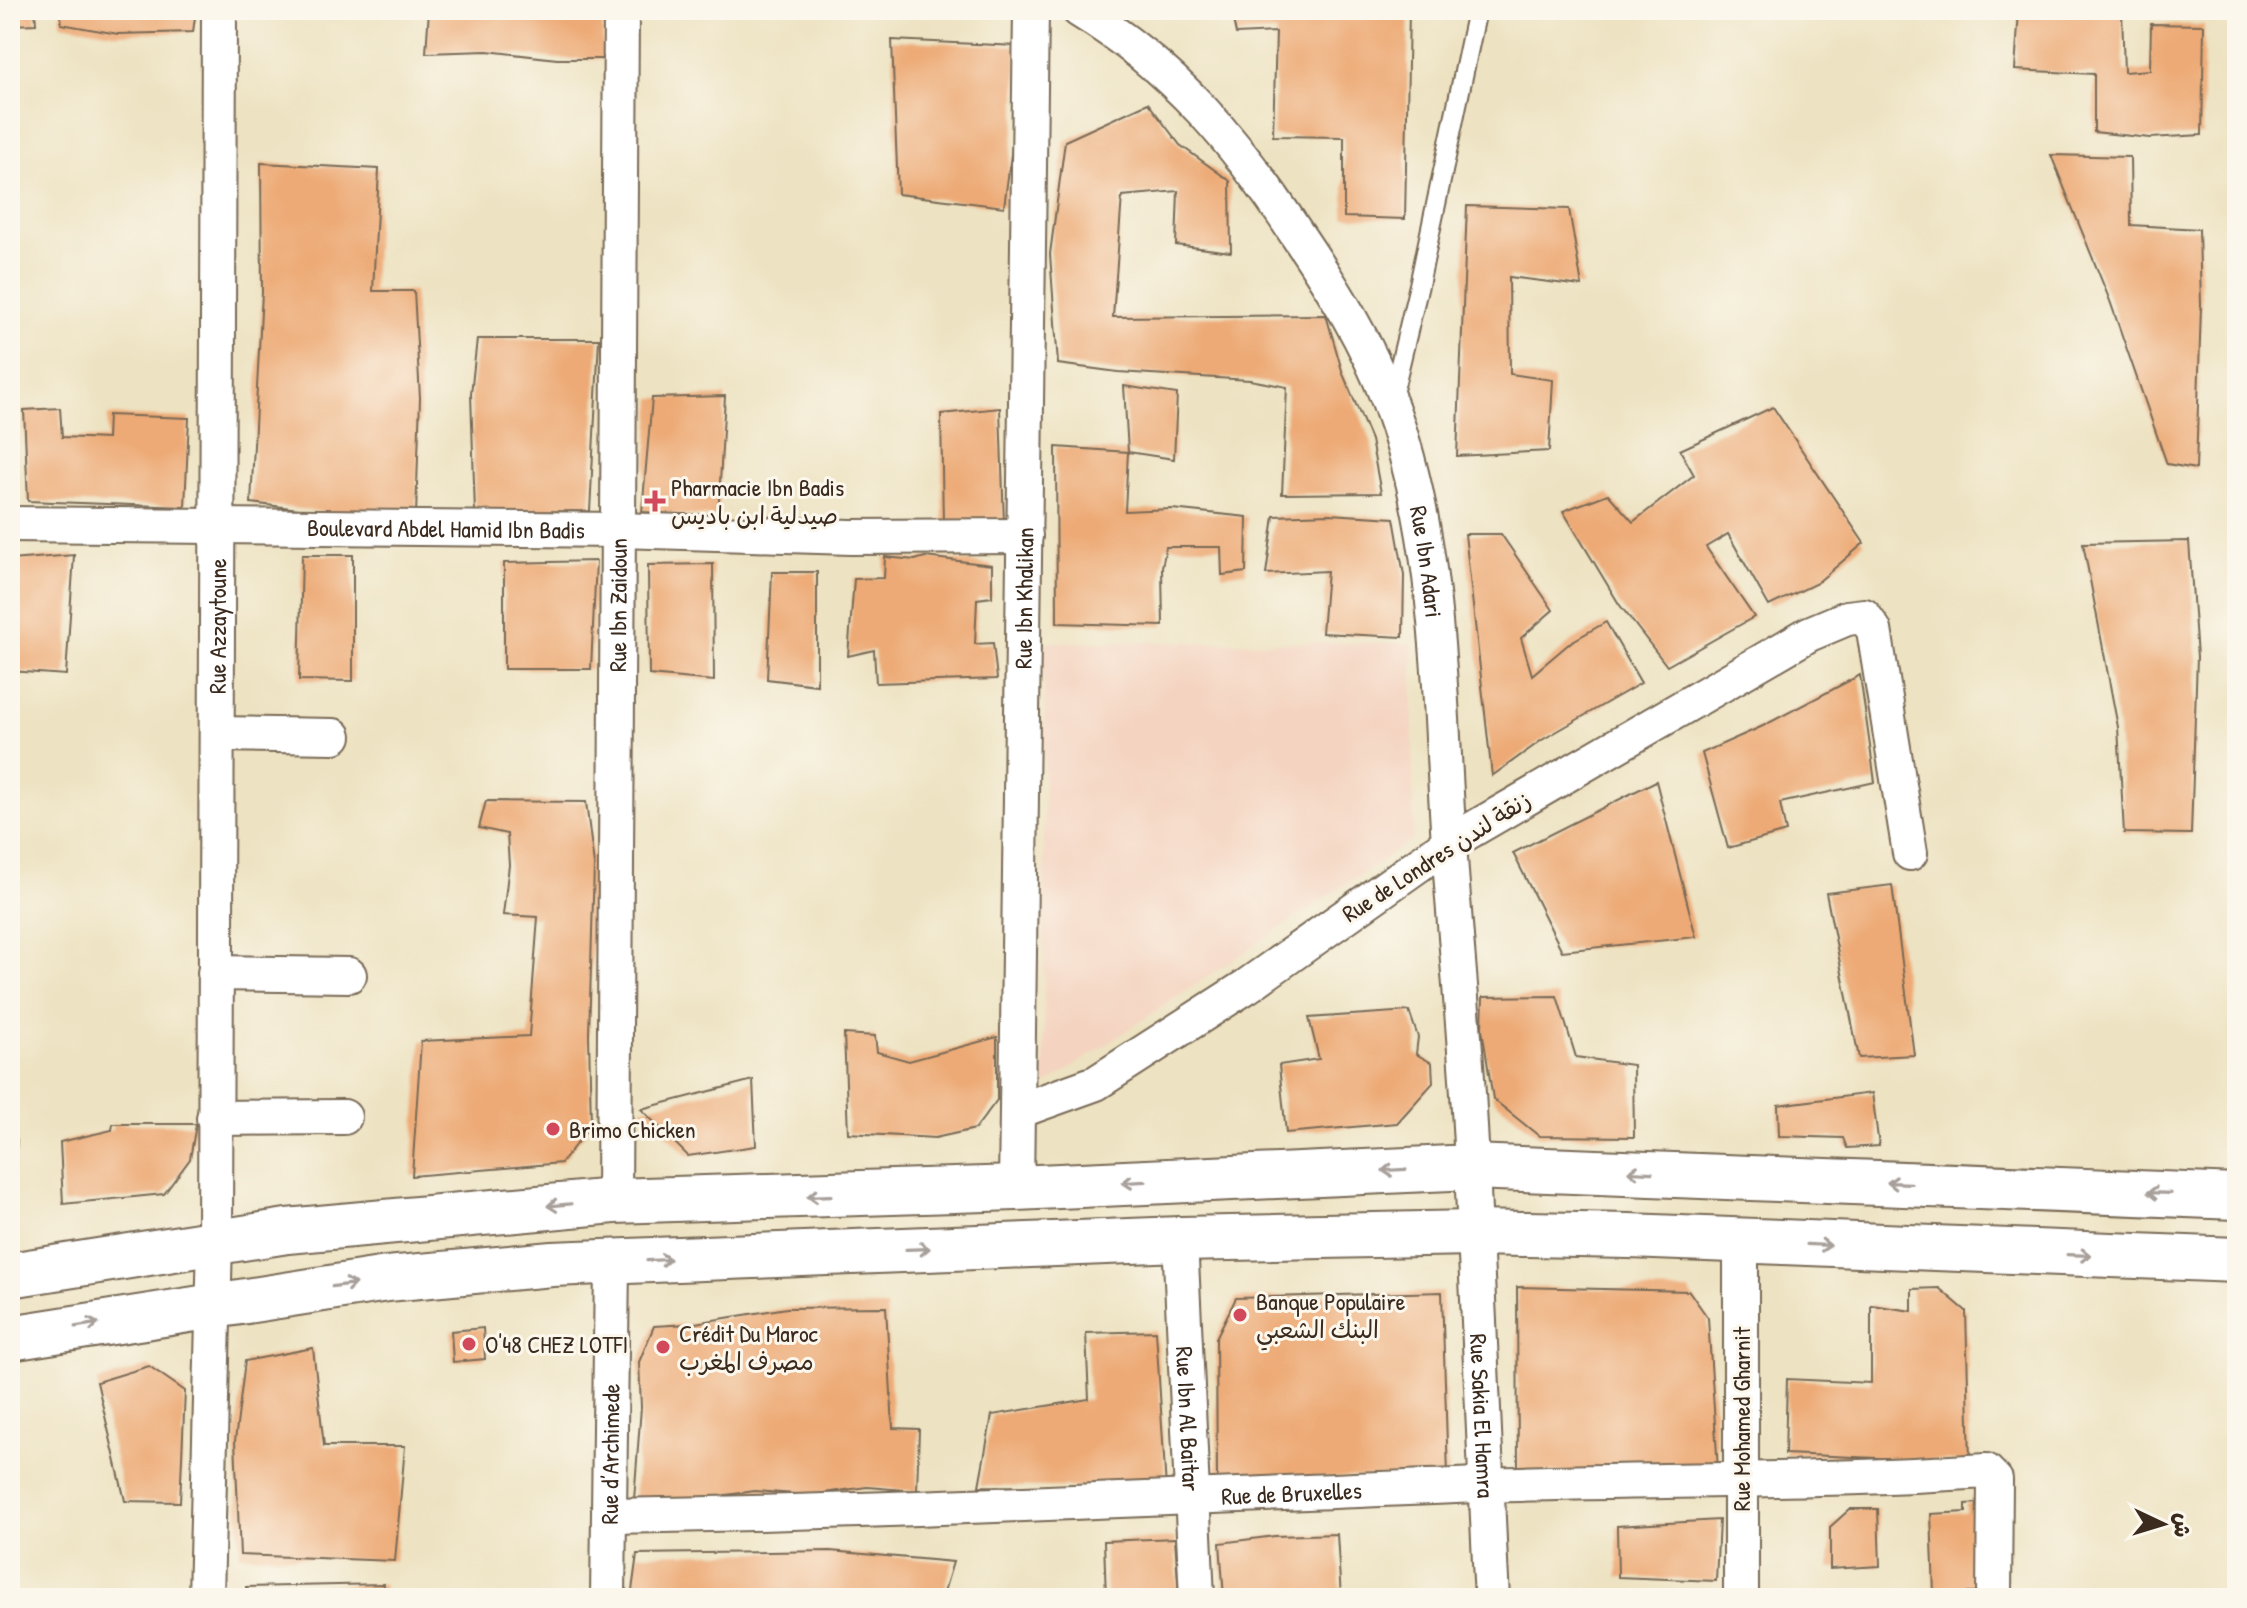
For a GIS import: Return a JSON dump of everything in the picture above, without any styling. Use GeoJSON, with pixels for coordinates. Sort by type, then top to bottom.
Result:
{"type":"FeatureCollection","features":[{"type":"Feature","properties":{"kind":"main road"},"geometry":{"type":"LineString","coordinates":[[10,1275],[215,1241],[614,1201],[1016,1188],[1472,1167],[2237,1197]]}},
{"type":"Feature","properties":{"kind":"main road"},"geometry":{"type":"LineString","coordinates":[[10,1338],[387,1279],[612,1262],[1180,1239],[1473,1233],[2237,1260]]}},
{"type":"Feature","properties":{"kind":"street","name":"Rue Azzaytoune"},"geometry":{"type":"LineString","coordinates":[[206,1598],[215,1241],[219,10]]}},
{"type":"Feature","properties":{"kind":"street","name":"Rue Ibn Zaidoun"},"geometry":{"type":"LineString","coordinates":[[614,1201],[621,10]]}},
{"type":"Feature","properties":{"kind":"street","name":"Rue Ibn Khalikan"},"geometry":{"type":"LineString","coordinates":[[1016,1188],[1031,10]]}},
{"type":"Feature","properties":{"kind":"street","name":"Rue Ibn Adari"},"geometry":{"type":"LineString","coordinates":[[1079,10],[1155,64],[1199,103],[1242,154],[1359,330],[1390,405],[1424,537],[1440,692],[1472,1167],[1473,1233]]}},
{"type":"Feature","properties":{"kind":"street","name":"Boulevard Abdel Hamid Ibn Badis"},"geometry":{"type":"LineString","coordinates":[[10,524],[619,530],[851,537],[1025,536]]}},
{"type":"Feature","properties":{"kind":"street","name":"Rue de Londres زنقة لندن"},"geometry":{"type":"LineString","coordinates":[[1018,1111],[1096,1083],[1247,986],[1449,843],[1809,634],[1847,618],[1864,616],[1874,630],[1910,853]]}},
{"type":"Feature","properties":{"kind":"street"},"geometry":{"type":"LineString","coordinates":[[217,734],[334,736]]}},
{"type":"Feature","properties":{"kind":"street"},"geometry":{"type":"LineString","coordinates":[[215,973],[349,975]]}},
{"type":"Feature","properties":{"kind":"street"},"geometry":{"type":"LineString","coordinates":[[214,1118],[344,1117]]}},
{"type":"Feature","properties":{"kind":"street","name":"Rue Sakia El Hamra"},"geometry":{"type":"LineString","coordinates":[[1473,1233],[1492,1598]]}},
{"type":"Feature","properties":{"kind":"street","name":"Rue Ibn Al Baitar"},"geometry":{"type":"LineString","coordinates":[[1180,1239],[1197,1598]]}},
{"type":"Feature","properties":{"kind":"street","name":"Rue Mohamed Gharnit"},"geometry":{"type":"LineString","coordinates":[[1741,1241],[1741,1598]]}},
{"type":"Feature","properties":{"kind":"street","name":"Rue d’Archimede"},"geometry":{"type":"LineString","coordinates":[[608,1598],[612,1262]]}},
{"type":"Feature","properties":{"kind":"street","name":"Rue de Bruxelles"},"geometry":{"type":"LineString","coordinates":[[610,1516],[814,1514],[1486,1485],[1740,1482],[1986,1471],[1995,1480],[1994,1598]]}},
{"type":"Feature","properties":{"kind":"lane"},"geometry":{"type":"LineString","coordinates":[[1390,405],[1419,285],[1477,10]]}},
{"type":"Feature","properties":{"kind":"shaded area"},"geometry":{"type":"Polygon","coordinates":[[[1044,642],[1413,643],[1413,839],[1044,1086],[1044,642]]]}},
{"type":"Feature","properties":{"kind":"building"},"geometry":{"type":"Polygon","coordinates":[[[10,10],[35,10],[36,24],[10,25],[10,10]]]}},
{"type":"Feature","properties":{"kind":"building"},"geometry":{"type":"Polygon","coordinates":[[[61,10],[196,10],[193,32],[118,34],[61,24],[61,10]]]}},
{"type":"Feature","properties":{"kind":"building"},"geometry":{"type":"Polygon","coordinates":[[[429,10],[603,10],[603,59],[557,59],[487,51],[426,53],[429,10]]]}},
{"type":"Feature","properties":{"kind":"building"},"geometry":{"type":"Polygon","coordinates":[[[1231,10],[1409,10],[1405,219],[1344,217],[1344,137],[1273,136],[1276,32],[1236,34],[1231,10]]]}},
{"type":"Feature","properties":{"kind":"building"},"geometry":{"type":"Polygon","coordinates":[[[1968,10],[1996,10],[1995,15],[1970,15],[1968,10]]]}},
{"type":"Feature","properties":{"kind":"building"},"geometry":{"type":"Polygon","coordinates":[[[2019,11],[2122,11],[2124,72],[2150,70],[2151,24],[2204,25],[2202,135],[2150,138],[2094,132],[2094,74],[2015,70],[2019,11]]]}},
{"type":"Feature","properties":{"kind":"building"},"geometry":{"type":"Polygon","coordinates":[[[892,40],[1017,46],[1016,117],[1004,207],[898,194],[892,40]]]}},
{"type":"Feature","properties":{"kind":"building"},"geometry":{"type":"Polygon","coordinates":[[[1148,103],[1180,145],[1230,181],[1231,252],[1176,245],[1178,191],[1122,196],[1113,317],[1326,315],[1343,374],[1371,440],[1381,493],[1282,494],[1287,387],[1250,380],[1118,372],[1058,364],[1050,254],[1065,141],[1148,103]]]}},
{"type":"Feature","properties":{"kind":"building"},"geometry":{"type":"Polygon","coordinates":[[[2051,155],[2130,157],[2131,225],[2199,229],[2201,306],[2196,469],[2167,464],[2110,301],[2051,155]]]}},
{"type":"Feature","properties":{"kind":"building"},"geometry":{"type":"Polygon","coordinates":[[[261,163],[379,169],[373,291],[414,291],[420,398],[416,516],[323,512],[251,503],[262,292],[261,163]]]}},
{"type":"Feature","properties":{"kind":"building"},"geometry":{"type":"Polygon","coordinates":[[[1467,206],[1569,209],[1582,286],[1509,277],[1510,374],[1553,380],[1549,451],[1457,456],[1467,206]]]}},
{"type":"Feature","properties":{"kind":"building"},"geometry":{"type":"Polygon","coordinates":[[[477,339],[599,339],[590,511],[475,513],[471,394],[477,339]]]}},
{"type":"Feature","properties":{"kind":"building"},"geometry":{"type":"Polygon","coordinates":[[[1124,386],[1177,394],[1174,459],[1128,452],[1124,386]]]}},
{"type":"Feature","properties":{"kind":"building"},"geometry":{"type":"Polygon","coordinates":[[[725,396],[718,517],[642,512],[652,398],[725,396]]]}},
{"type":"Feature","properties":{"kind":"building"},"geometry":{"type":"Polygon","coordinates":[[[1773,407],[1864,543],[1817,583],[1769,606],[1728,534],[1706,547],[1754,617],[1667,666],[1619,604],[1563,511],[1608,494],[1633,522],[1694,475],[1680,450],[1773,407]]]}},
{"type":"Feature","properties":{"kind":"building"},"geometry":{"type":"Polygon","coordinates":[[[60,408],[62,437],[107,439],[108,415],[189,418],[185,507],[28,501],[24,410],[60,408]]]}},
{"type":"Feature","properties":{"kind":"building"},"geometry":{"type":"Polygon","coordinates":[[[1000,408],[1004,524],[943,523],[941,414],[1000,408]]]}},
{"type":"Feature","properties":{"kind":"building"},"geometry":{"type":"Polygon","coordinates":[[[1056,447],[1128,452],[1125,511],[1172,509],[1247,517],[1246,572],[1222,575],[1221,547],[1166,547],[1162,567],[1163,626],[1057,623],[1056,447]]]}},
{"type":"Feature","properties":{"kind":"building"},"geometry":{"type":"Polygon","coordinates":[[[1329,514],[1394,518],[1404,575],[1403,637],[1322,633],[1327,571],[1266,574],[1274,516],[1329,514]]]}},
{"type":"Feature","properties":{"kind":"building"},"geometry":{"type":"Polygon","coordinates":[[[1465,534],[1501,534],[1553,610],[1521,638],[1532,675],[1571,642],[1606,622],[1641,683],[1542,740],[1492,776],[1465,534]]]}},
{"type":"Feature","properties":{"kind":"building"},"geometry":{"type":"Polygon","coordinates":[[[2189,541],[2197,657],[2191,834],[2124,833],[2118,727],[2083,543],[2189,541]]]}},
{"type":"Feature","properties":{"kind":"building"},"geometry":{"type":"Polygon","coordinates":[[[74,555],[66,675],[10,671],[10,560],[74,555]]]}},
{"type":"Feature","properties":{"kind":"building"},"geometry":{"type":"Polygon","coordinates":[[[302,555],[353,555],[353,681],[299,680],[302,555]]]}},
{"type":"Feature","properties":{"kind":"building"},"geometry":{"type":"Polygon","coordinates":[[[885,557],[915,560],[925,557],[992,565],[992,597],[977,599],[975,644],[993,643],[997,679],[876,683],[874,650],[848,656],[854,579],[884,578],[885,557]]]}},
{"type":"Feature","properties":{"kind":"building"},"geometry":{"type":"Polygon","coordinates":[[[596,561],[591,669],[504,669],[504,563],[596,561]]]}},
{"type":"Feature","properties":{"kind":"building"},"geometry":{"type":"Polygon","coordinates":[[[713,564],[714,681],[649,675],[648,565],[713,564]]]}},
{"type":"Feature","properties":{"kind":"building"},"geometry":{"type":"Polygon","coordinates":[[[772,572],[817,572],[817,685],[767,679],[772,572]]]}},
{"type":"Feature","properties":{"kind":"building"},"geometry":{"type":"Polygon","coordinates":[[[1860,675],[1875,782],[1780,803],[1786,832],[1728,848],[1702,753],[1763,726],[1860,675]]]}},
{"type":"Feature","properties":{"kind":"building"},"geometry":{"type":"Polygon","coordinates":[[[1656,781],[1696,937],[1562,951],[1513,853],[1656,781]]]}},
{"type":"Feature","properties":{"kind":"building"},"geometry":{"type":"Polygon","coordinates":[[[486,801],[586,802],[594,865],[589,1034],[591,1125],[561,1163],[412,1176],[421,1041],[529,1036],[538,917],[503,915],[509,865],[507,834],[479,828],[486,801]]]}},
{"type":"Feature","properties":{"kind":"building"},"geometry":{"type":"Polygon","coordinates":[[[1892,885],[1914,1055],[1859,1058],[1826,893],[1892,885]]]}},
{"type":"Feature","properties":{"kind":"building"},"geometry":{"type":"Polygon","coordinates":[[[1557,996],[1576,1057],[1633,1065],[1634,1137],[1539,1136],[1493,1099],[1482,1029],[1483,997],[1557,996]]]}},
{"type":"Feature","properties":{"kind":"building"},"geometry":{"type":"Polygon","coordinates":[[[1409,1011],[1418,1037],[1416,1054],[1432,1063],[1433,1083],[1397,1123],[1286,1133],[1279,1065],[1319,1059],[1309,1018],[1409,1011]]]}},
{"type":"Feature","properties":{"kind":"building"},"geometry":{"type":"Polygon","coordinates":[[[844,1034],[875,1036],[877,1052],[909,1061],[997,1037],[997,1100],[975,1129],[935,1138],[848,1133],[844,1034]]]}},
{"type":"Feature","properties":{"kind":"building"},"geometry":{"type":"Polygon","coordinates":[[[753,1080],[756,1146],[688,1156],[641,1109],[753,1080]]]}},
{"type":"Feature","properties":{"kind":"building"},"geometry":{"type":"Polygon","coordinates":[[[1872,1093],[1879,1146],[1847,1148],[1843,1138],[1779,1136],[1778,1105],[1872,1093]]]}},
{"type":"Feature","properties":{"kind":"building"},"geometry":{"type":"Polygon","coordinates":[[[113,1124],[196,1124],[190,1159],[164,1194],[63,1204],[60,1142],[112,1130],[113,1124]]]}},
{"type":"Feature","properties":{"kind":"building"},"geometry":{"type":"Polygon","coordinates":[[[17,1140],[12,1196],[10,1196],[10,1141],[17,1140]]]}},
{"type":"Feature","properties":{"kind":"building"},"geometry":{"type":"Polygon","coordinates":[[[1517,1287],[1689,1291],[1708,1318],[1718,1470],[1518,1473],[1517,1287]]]}},
{"type":"Feature","properties":{"kind":"building"},"geometry":{"type":"Polygon","coordinates":[[[1939,1288],[1966,1311],[1970,1462],[1785,1454],[1787,1379],[1871,1383],[1871,1305],[1912,1311],[1912,1289],[1939,1288]]]}},
{"type":"Feature","properties":{"kind":"building"},"geometry":{"type":"Polygon","coordinates":[[[1442,1292],[1448,1475],[1217,1480],[1216,1338],[1236,1298],[1442,1292]]]}},
{"type":"Feature","properties":{"kind":"building"},"geometry":{"type":"Polygon","coordinates":[[[886,1307],[893,1428],[919,1429],[917,1491],[867,1487],[809,1495],[755,1491],[690,1500],[634,1500],[641,1407],[639,1362],[654,1326],[689,1324],[787,1308],[886,1307]]]}},
{"type":"Feature","properties":{"kind":"building"},"geometry":{"type":"Polygon","coordinates":[[[483,1328],[485,1359],[453,1362],[451,1331],[483,1328]]]}},
{"type":"Feature","properties":{"kind":"building"},"geometry":{"type":"Polygon","coordinates":[[[1156,1331],[1166,1489],[979,1486],[992,1415],[1089,1399],[1086,1333],[1156,1331]]]}},
{"type":"Feature","properties":{"kind":"building"},"geometry":{"type":"Polygon","coordinates":[[[313,1348],[324,1446],[405,1446],[395,1561],[240,1555],[235,1441],[245,1361],[313,1348]]]}},
{"type":"Feature","properties":{"kind":"building"},"geometry":{"type":"Polygon","coordinates":[[[149,1366],[185,1391],[180,1502],[125,1501],[97,1382],[149,1366]]]}},
{"type":"Feature","properties":{"kind":"building"},"geometry":{"type":"Polygon","coordinates":[[[1979,1503],[1979,1593],[1934,1593],[1931,1514],[1966,1512],[1966,1504],[1979,1503]]]}},
{"type":"Feature","properties":{"kind":"building"},"geometry":{"type":"Polygon","coordinates":[[[1850,1509],[1878,1509],[1880,1566],[1830,1569],[1830,1527],[1850,1509]]]}},
{"type":"Feature","properties":{"kind":"building"},"geometry":{"type":"Polygon","coordinates":[[[1719,1520],[1716,1581],[1618,1577],[1617,1526],[1719,1520]]]}},
{"type":"Feature","properties":{"kind":"building"},"geometry":{"type":"Polygon","coordinates":[[[1337,1534],[1341,1598],[1224,1598],[1220,1543],[1275,1536],[1337,1534]]]}},
{"type":"Feature","properties":{"kind":"building"},"geometry":{"type":"Polygon","coordinates":[[[1175,1538],[1179,1598],[1106,1598],[1104,1541],[1175,1538]]]}},
{"type":"Feature","properties":{"kind":"building"},"geometry":{"type":"Polygon","coordinates":[[[830,1551],[953,1562],[942,1598],[631,1598],[637,1554],[830,1551]]]}},
{"type":"Feature","properties":{"kind":"building"},"geometry":{"type":"Polygon","coordinates":[[[384,1584],[382,1598],[246,1598],[246,1587],[384,1584]]]}},
{"type":"Feature","properties":{"kind":"place","name":"Pharmacie Ibn Badis صيدلية ابن باديس"},"geometry":{"type":"Point","coordinates":[655,501]}},
{"type":"Feature","properties":{"kind":"place","name":"Brimo Chicken"},"geometry":{"type":"Point","coordinates":[553,1129]}},
{"type":"Feature","properties":{"kind":"place","name":"Banque Populaire البنك الشعبي"},"geometry":{"type":"Point","coordinates":[1240,1315]}},
{"type":"Feature","properties":{"kind":"place","name":"O'48 CHEZ LOTFI"},"geometry":{"type":"Point","coordinates":[469,1344]}},
{"type":"Feature","properties":{"kind":"place","name":"Crédit Du Maroc مصرف المغرب"},"geometry":{"type":"Point","coordinates":[663,1347]}}]}
